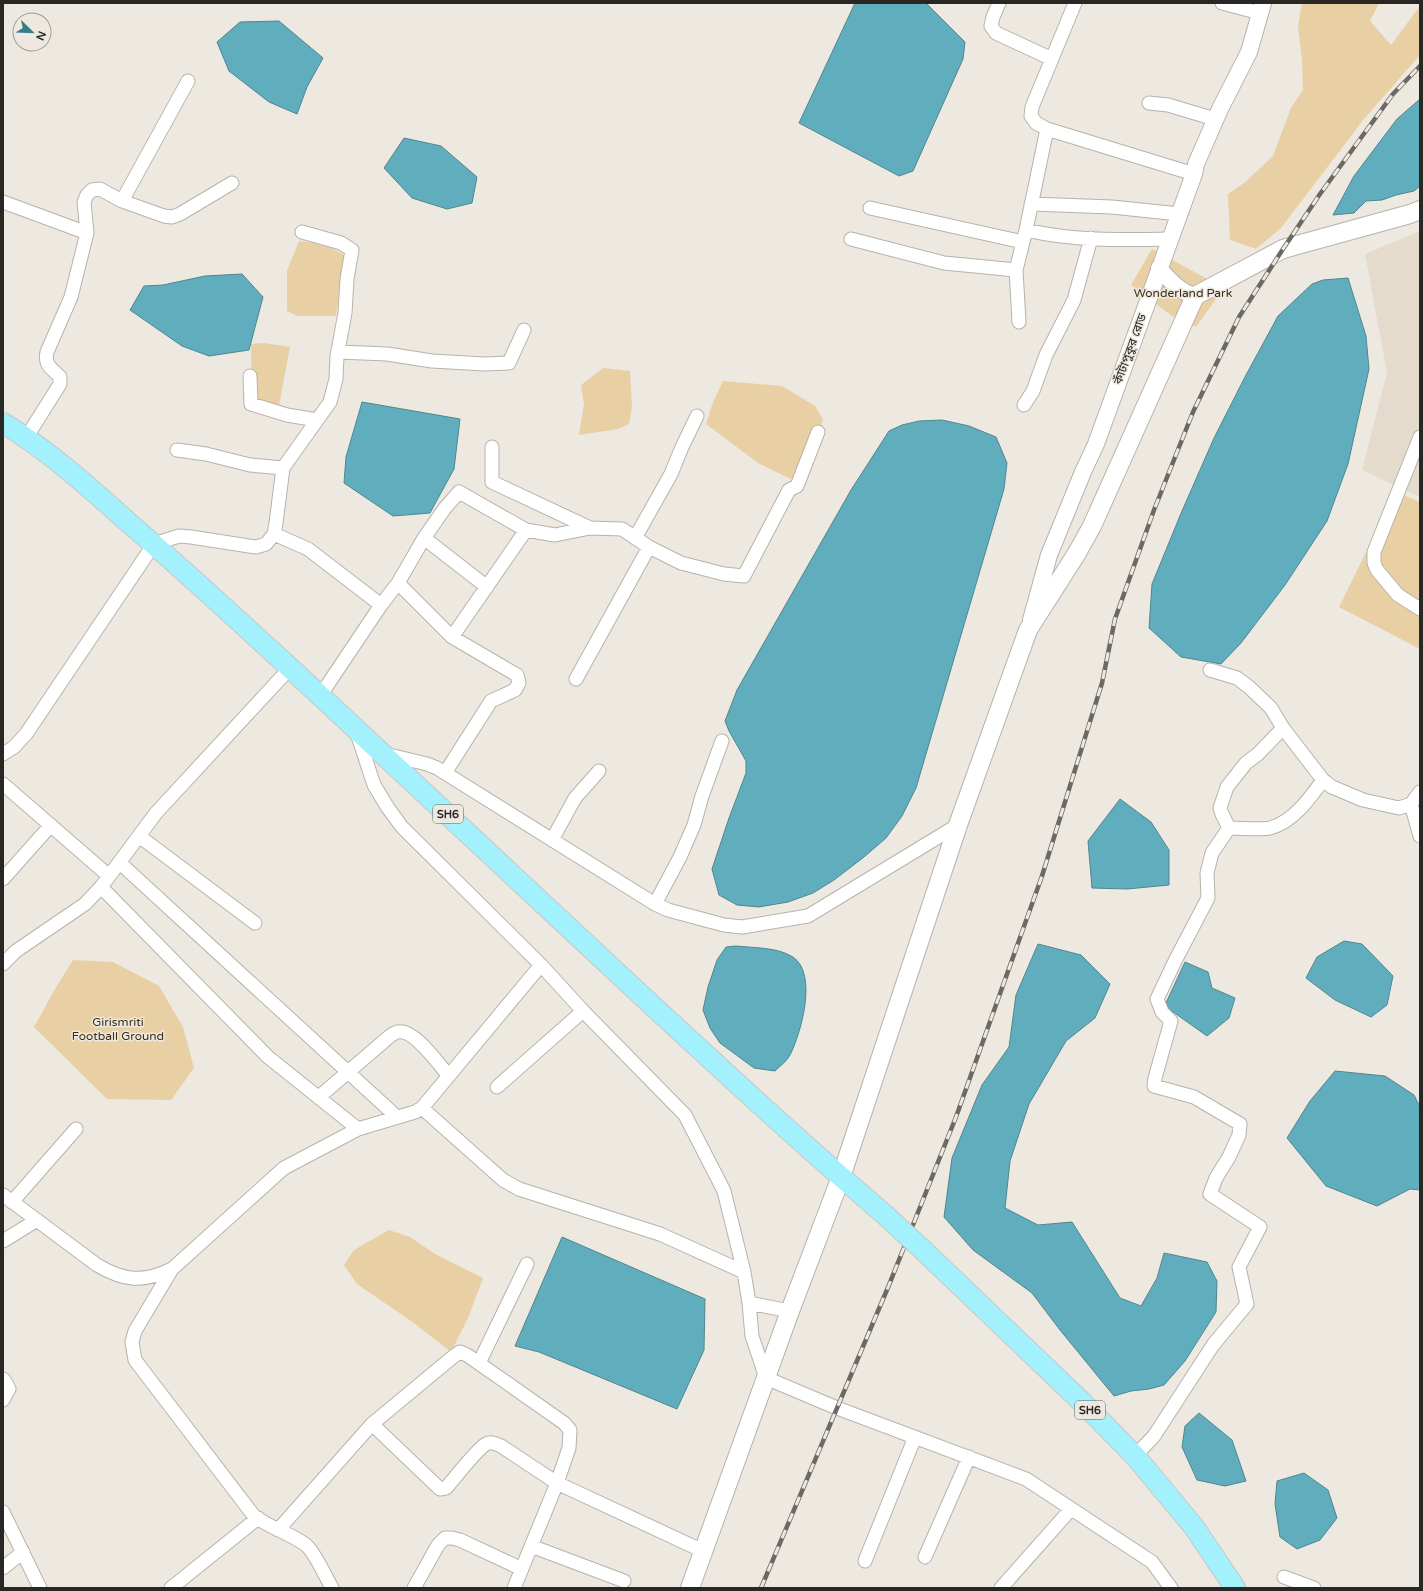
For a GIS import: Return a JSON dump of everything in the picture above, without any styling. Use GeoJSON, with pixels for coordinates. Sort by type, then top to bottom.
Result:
{"type":"FeatureCollection","features":[{"type":"Feature","properties":{"kind":"main road"},"geometry":{"type":"LineString","coordinates":[[690,1588],[790,1311],[841,1177],[958,825],[1028,630],[1077,553],[1092,526],[1194,296],[1283,249],[1420,210]]}},
{"type":"Feature","properties":{"kind":"main road","name":"SH6"},"geometry":{"type":"LineString","coordinates":[[3,423],[26,438],[76,476],[154,544],[383,754],[541,903],[924,1251],[1066,1387],[1135,1456],[1194,1527],[1235,1588]]}},
{"type":"Feature","properties":{"kind":"street"},"geometry":{"type":"LineString","coordinates":[[999,3],[991,26],[996,33],[1052,59]]}},
{"type":"Feature","properties":{"kind":"street"},"geometry":{"type":"LineString","coordinates":[[1075,3],[1032,108],[1031,116],[1036,123],[1047,129],[1194,174]]}},
{"type":"Feature","properties":{"kind":"street"},"geometry":{"type":"LineString","coordinates":[[1222,3],[1261,8]]}},
{"type":"Feature","properties":{"kind":"street","name":"কাঁটাপুকুর রোড"},"geometry":{"type":"LineString","coordinates":[[1028,630],[1049,555],[1096,444],[1194,174],[1196,164],[1215,119],[1249,52],[1261,8]]}},
{"type":"Feature","properties":{"kind":"street"},"geometry":{"type":"LineString","coordinates":[[122,201],[188,81]]}},
{"type":"Feature","properties":{"kind":"street"},"geometry":{"type":"LineString","coordinates":[[1149,103],[1168,105],[1215,119]]}},
{"type":"Feature","properties":{"kind":"street"},"geometry":{"type":"LineString","coordinates":[[1018,322],[1016,270],[1025,236],[1047,129]]}},
{"type":"Feature","properties":{"kind":"street"},"geometry":{"type":"LineString","coordinates":[[26,438],[60,384],[60,377],[48,366],[45,359],[72,297],[87,233],[84,202],[87,195],[92,190],[100,189],[122,201],[164,216],[172,216],[180,214],[232,182]]}},
{"type":"Feature","properties":{"kind":"street"},"geometry":{"type":"LineString","coordinates":[[3,202],[87,233]]}},
{"type":"Feature","properties":{"kind":"street"},"geometry":{"type":"LineString","coordinates":[[1031,204],[1112,207],[1179,214]]}},
{"type":"Feature","properties":{"kind":"street"},"geometry":{"type":"LineString","coordinates":[[870,208],[1025,236],[1170,239]]}},
{"type":"Feature","properties":{"kind":"street"},"geometry":{"type":"LineString","coordinates":[[3,754],[14,747],[26,734],[154,544],[179,536],[256,547],[266,544],[274,534],[283,468],[330,402],[336,379],[338,352],[345,313],[347,279],[352,250],[341,243],[302,232]]}},
{"type":"Feature","properties":{"kind":"street"},"geometry":{"type":"LineString","coordinates":[[1024,405],[1033,391],[1046,355],[1074,300],[1091,238]]}},
{"type":"Feature","properties":{"kind":"street"},"geometry":{"type":"LineString","coordinates":[[851,239],[944,263],[1016,270]]}},
{"type":"Feature","properties":{"kind":"street"},"geometry":{"type":"LineString","coordinates":[[1159,268],[1182,291],[1186,294],[1194,296]]}},
{"type":"Feature","properties":{"kind":"street"},"geometry":{"type":"LineString","coordinates":[[338,352],[387,354],[432,361],[509,363],[524,330]]}},
{"type":"Feature","properties":{"kind":"street"},"geometry":{"type":"LineString","coordinates":[[250,376],[251,404],[287,414],[317,420]]}},
{"type":"Feature","properties":{"kind":"street"},"geometry":{"type":"LineString","coordinates":[[635,538],[671,474],[697,416]]}},
{"type":"Feature","properties":{"kind":"street"},"geometry":{"type":"LineString","coordinates":[[320,696],[381,605],[398,583],[424,538],[445,508],[459,492],[526,530],[555,535],[590,528],[622,529],[649,547],[681,563],[724,574],[744,576],[790,490],[797,486],[818,432]]}},
{"type":"Feature","properties":{"kind":"street"},"geometry":{"type":"LineString","coordinates":[[1420,437],[1374,552],[1374,562],[1377,570],[1398,595],[1420,608]]}},
{"type":"Feature","properties":{"kind":"street"},"geometry":{"type":"LineString","coordinates":[[492,447],[492,482],[590,528]]}},
{"type":"Feature","properties":{"kind":"street"},"geometry":{"type":"LineString","coordinates":[[177,450],[206,454],[250,465],[283,468]]}},
{"type":"Feature","properties":{"kind":"street"},"geometry":{"type":"LineString","coordinates":[[452,637],[526,530]]}},
{"type":"Feature","properties":{"kind":"street"},"geometry":{"type":"LineString","coordinates":[[274,534],[308,549],[381,605]]}},
{"type":"Feature","properties":{"kind":"street"},"geometry":{"type":"LineString","coordinates":[[424,538],[487,586]]}},
{"type":"Feature","properties":{"kind":"street"},"geometry":{"type":"LineString","coordinates":[[576,679],[649,547]]}},
{"type":"Feature","properties":{"kind":"street"},"geometry":{"type":"LineString","coordinates":[[398,583],[452,637],[517,675],[519,683],[515,690],[491,701],[445,773]]}},
{"type":"Feature","properties":{"kind":"street"},"geometry":{"type":"LineString","coordinates":[[3,964],[16,951],[85,904],[101,887],[156,813],[290,668]]}},
{"type":"Feature","properties":{"kind":"street"},"geometry":{"type":"LineString","coordinates":[[1210,670],[1237,678],[1271,708],[1282,728],[1323,780],[1332,787],[1363,800],[1399,808],[1411,804],[1420,792]]}},
{"type":"Feature","properties":{"kind":"street"},"geometry":{"type":"LineString","coordinates":[[1230,828],[1220,808],[1227,787],[1238,773],[1282,728]]}},
{"type":"Feature","properties":{"kind":"street"},"geometry":{"type":"LineString","coordinates":[[356,729],[374,785],[388,808],[402,826],[541,965],[583,1011],[685,1115],[724,1191],[744,1272],[752,1336],[766,1378],[837,1408],[1026,1479],[1152,1562],[1171,1588]]}},
{"type":"Feature","properties":{"kind":"street"},"geometry":{"type":"LineString","coordinates":[[655,904],[680,857],[694,825],[702,796],[722,741]]}},
{"type":"Feature","properties":{"kind":"street"},"geometry":{"type":"LineString","coordinates":[[383,754],[427,764],[445,773],[655,904],[668,910],[717,924],[742,927],[808,916],[958,825]]}},
{"type":"Feature","properties":{"kind":"street"},"geometry":{"type":"LineString","coordinates":[[552,840],[575,798],[599,772]]}},
{"type":"Feature","properties":{"kind":"street"},"geometry":{"type":"LineString","coordinates":[[1230,828],[1269,829],[1288,820],[1313,794],[1323,780]]}},
{"type":"Feature","properties":{"kind":"street"},"geometry":{"type":"LineString","coordinates":[[3,784],[109,876]]}},
{"type":"Feature","properties":{"kind":"street"},"geometry":{"type":"LineString","coordinates":[[1411,804],[1420,836]]}},
{"type":"Feature","properties":{"kind":"street"},"geometry":{"type":"LineString","coordinates":[[3,879],[51,826]]}},
{"type":"Feature","properties":{"kind":"street"},"geometry":{"type":"LineString","coordinates":[[1135,1456],[1154,1436],[1213,1345],[1247,1304],[1239,1266],[1260,1227],[1210,1194],[1216,1178],[1229,1157],[1239,1135],[1240,1124],[1194,1097],[1154,1086],[1171,1021],[1162,1012],[1157,999],[1208,898],[1207,873],[1212,853],[1230,828]]}},
{"type":"Feature","properties":{"kind":"street"},"geometry":{"type":"LineString","coordinates":[[139,836],[255,923]]}},
{"type":"Feature","properties":{"kind":"street"},"geometry":{"type":"LineString","coordinates":[[120,862],[397,1117]]}},
{"type":"Feature","properties":{"kind":"street"},"geometry":{"type":"LineString","coordinates":[[101,887],[268,1057],[358,1128]]}},
{"type":"Feature","properties":{"kind":"street"},"geometry":{"type":"LineString","coordinates":[[332,1588],[312,1553],[306,1546],[258,1518],[135,1360],[132,1342],[135,1331],[172,1269],[284,1168],[358,1128],[415,1112],[422,1108],[541,965]]}},
{"type":"Feature","properties":{"kind":"street"},"geometry":{"type":"LineString","coordinates":[[497,1087],[583,1011]]}},
{"type":"Feature","properties":{"kind":"street"},"geometry":{"type":"LineString","coordinates":[[319,1097],[390,1036],[399,1031],[408,1033],[416,1038],[449,1076]]}},
{"type":"Feature","properties":{"kind":"street"},"geometry":{"type":"LineString","coordinates":[[422,1108],[503,1180],[519,1190],[660,1234],[744,1272]]}},
{"type":"Feature","properties":{"kind":"street"},"geometry":{"type":"LineString","coordinates":[[76,1129],[8,1199],[96,1265],[110,1273],[136,1279],[147,1278],[172,1269]]}},
{"type":"Feature","properties":{"kind":"street"},"geometry":{"type":"LineString","coordinates":[[3,1241],[37,1220]]}},
{"type":"Feature","properties":{"kind":"street"},"geometry":{"type":"LineString","coordinates":[[479,1363],[527,1264]]}},
{"type":"Feature","properties":{"kind":"street"},"geometry":{"type":"LineString","coordinates":[[749,1303],[790,1311]]}},
{"type":"Feature","properties":{"kind":"street"},"geometry":{"type":"LineString","coordinates":[[278,1530],[372,1424],[460,1352],[479,1363],[564,1423],[570,1430],[569,1448],[557,1483],[514,1588]]}},
{"type":"Feature","properties":{"kind":"street"},"geometry":{"type":"LineString","coordinates":[[3,1379],[8,1389],[3,1400]]}},
{"type":"Feature","properties":{"kind":"street"},"geometry":{"type":"LineString","coordinates":[[372,1424],[440,1489],[446,1488],[479,1451],[486,1444],[491,1442],[501,1446],[557,1483],[703,1551]]}},
{"type":"Feature","properties":{"kind":"street"},"geometry":{"type":"LineString","coordinates":[[865,1561],[915,1437]]}},
{"type":"Feature","properties":{"kind":"street"},"geometry":{"type":"LineString","coordinates":[[925,1557],[969,1457]]}},
{"type":"Feature","properties":{"kind":"street"},"geometry":{"type":"LineString","coordinates":[[1001,1588],[1071,1509]]}},
{"type":"Feature","properties":{"kind":"street"},"geometry":{"type":"LineString","coordinates":[[3,1512],[40,1588]]}},
{"type":"Feature","properties":{"kind":"street"},"geometry":{"type":"LineString","coordinates":[[171,1588],[258,1518]]}},
{"type":"Feature","properties":{"kind":"street"},"geometry":{"type":"LineString","coordinates":[[414,1588],[438,1546],[445,1538],[460,1540],[522,1569]]}},
{"type":"Feature","properties":{"kind":"street"},"geometry":{"type":"LineString","coordinates":[[531,1546],[624,1581]]}},
{"type":"Feature","properties":{"kind":"street"},"geometry":{"type":"LineString","coordinates":[[3,1568],[23,1552]]}},
{"type":"Feature","properties":{"kind":"street"},"geometry":{"type":"LineString","coordinates":[[1284,1577],[1314,1588]]}},
{"type":"Feature","properties":{"kind":"shaded area"},"geometry":{"type":"Polygon","coordinates":[[[1420,231],[1420,497],[1362,470],[1387,373],[1365,254],[1420,231]]]}},
{"type":"Feature","properties":{"kind":"green space"},"geometry":{"type":"Polygon","coordinates":[[[1302,3],[1379,3],[1370,21],[1391,45],[1420,6],[1420,55],[1364,119],[1281,228],[1256,249],[1230,240],[1228,194],[1244,183],[1273,156],[1291,108],[1303,90],[1302,60],[1298,26],[1302,3]]]}},
{"type":"Feature","properties":{"kind":"green space"},"geometry":{"type":"Polygon","coordinates":[[[299,241],[323,245],[344,255],[336,316],[297,316],[287,311],[287,271],[299,241]]]}},
{"type":"Feature","properties":{"kind":"green space","name":"Wonderland Park"},"geometry":{"type":"Polygon","coordinates":[[[1152,249],[1224,288],[1196,327],[1172,316],[1131,285],[1152,249]]]}},
{"type":"Feature","properties":{"kind":"green space"},"geometry":{"type":"Polygon","coordinates":[[[264,343],[290,347],[278,411],[252,403],[251,344],[264,343]]]}},
{"type":"Feature","properties":{"kind":"green space"},"geometry":{"type":"Polygon","coordinates":[[[603,368],[630,371],[632,407],[629,424],[618,429],[579,435],[584,404],[581,385],[603,368]]]}},
{"type":"Feature","properties":{"kind":"green space"},"geometry":{"type":"Polygon","coordinates":[[[723,381],[782,386],[815,406],[823,419],[809,465],[795,481],[758,463],[706,424],[713,402],[723,381]]]}},
{"type":"Feature","properties":{"kind":"green space"},"geometry":{"type":"Polygon","coordinates":[[[1396,492],[1420,502],[1420,649],[1339,607],[1396,492]]]}},
{"type":"Feature","properties":{"kind":"green space","name":"Girismriti Football Ground"},"geometry":{"type":"Polygon","coordinates":[[[73,960],[113,962],[159,986],[183,1027],[194,1068],[171,1100],[107,1099],[34,1027],[73,960]]]}},
{"type":"Feature","properties":{"kind":"green space"},"geometry":{"type":"Polygon","coordinates":[[[389,1230],[410,1237],[435,1254],[483,1278],[468,1318],[451,1352],[414,1323],[357,1284],[344,1265],[354,1250],[389,1230]]]}},
{"type":"Feature","properties":{"kind":"water"},"geometry":{"type":"Polygon","coordinates":[[[855,3],[926,3],[965,42],[963,59],[913,171],[899,176],[799,123],[855,3]]]}},
{"type":"Feature","properties":{"kind":"water"},"geometry":{"type":"Polygon","coordinates":[[[279,21],[323,58],[307,87],[297,114],[269,102],[229,71],[217,42],[240,22],[279,21]]]}},
{"type":"Feature","properties":{"kind":"water"},"geometry":{"type":"Polygon","coordinates":[[[1420,99],[1420,186],[1414,191],[1382,200],[1366,201],[1354,213],[1333,215],[1354,176],[1397,119],[1420,99]]]}},
{"type":"Feature","properties":{"kind":"water"},"geometry":{"type":"Polygon","coordinates":[[[404,138],[441,146],[477,177],[472,203],[447,209],[412,198],[384,168],[404,138]]]}},
{"type":"Feature","properties":{"kind":"water"},"geometry":{"type":"Polygon","coordinates":[[[242,274],[263,297],[249,350],[209,356],[182,346],[130,310],[144,286],[163,285],[205,276],[242,274]]]}},
{"type":"Feature","properties":{"kind":"water"},"geometry":{"type":"Polygon","coordinates":[[[1348,278],[1366,336],[1369,369],[1348,464],[1327,521],[1285,585],[1241,643],[1221,664],[1181,657],[1149,628],[1152,584],[1214,438],[1278,316],[1312,284],[1323,280],[1348,278]]]}},
{"type":"Feature","properties":{"kind":"water"},"geometry":{"type":"Polygon","coordinates":[[[362,402],[460,419],[454,469],[430,513],[393,516],[344,483],[346,457],[362,402]]]}},
{"type":"Feature","properties":{"kind":"water"},"geometry":{"type":"Polygon","coordinates":[[[942,420],[969,426],[996,437],[1007,463],[1004,489],[916,788],[902,816],[886,838],[834,880],[813,893],[788,902],[759,907],[737,905],[719,895],[712,869],[746,773],[746,761],[725,721],[737,690],[851,490],[889,431],[902,425],[919,421],[942,420]]]}},
{"type":"Feature","properties":{"kind":"water"},"geometry":{"type":"Polygon","coordinates":[[[1120,799],[1151,822],[1169,850],[1169,885],[1127,889],[1092,888],[1088,841],[1120,799]]]}},
{"type":"Feature","properties":{"kind":"water"},"geometry":{"type":"Polygon","coordinates":[[[1344,941],[1362,944],[1393,976],[1387,1005],[1371,1017],[1335,1000],[1306,978],[1317,957],[1344,941]]]}},
{"type":"Feature","properties":{"kind":"water"},"geometry":{"type":"Polygon","coordinates":[[[1038,944],[1081,955],[1110,984],[1095,1018],[1066,1041],[1029,1104],[1010,1161],[1005,1208],[1038,1225],[1072,1222],[1120,1298],[1141,1306],[1157,1278],[1164,1253],[1207,1262],[1217,1281],[1216,1312],[1185,1361],[1164,1385],[1149,1389],[1131,1391],[1114,1396],[1032,1293],[973,1250],[944,1217],[952,1158],[982,1085],[1009,1047],[1016,995],[1038,944]]]}},
{"type":"Feature","properties":{"kind":"water"},"geometry":{"type":"Polygon","coordinates":[[[736,946],[765,948],[787,954],[793,957],[800,965],[805,976],[805,1004],[799,1033],[789,1057],[775,1071],[754,1068],[720,1043],[710,1028],[703,1010],[708,987],[717,960],[726,947],[736,946]]]}},
{"type":"Feature","properties":{"kind":"water"},"geometry":{"type":"Polygon","coordinates":[[[1185,962],[1208,972],[1212,988],[1235,998],[1229,1018],[1207,1036],[1169,1009],[1166,1003],[1185,962]]]}},
{"type":"Feature","properties":{"kind":"water"},"geometry":{"type":"Polygon","coordinates":[[[1335,1071],[1385,1076],[1414,1095],[1420,1107],[1420,1190],[1410,1189],[1377,1206],[1326,1186],[1287,1138],[1310,1101],[1335,1071]]]}},
{"type":"Feature","properties":{"kind":"water"},"geometry":{"type":"Polygon","coordinates":[[[562,1237],[705,1299],[704,1350],[677,1409],[539,1352],[515,1346],[562,1237]]]}},
{"type":"Feature","properties":{"kind":"water"},"geometry":{"type":"Polygon","coordinates":[[[1199,1413],[1232,1440],[1246,1481],[1225,1486],[1197,1480],[1182,1447],[1185,1426],[1199,1413]]]}},
{"type":"Feature","properties":{"kind":"water"},"geometry":{"type":"Polygon","coordinates":[[[1304,1473],[1328,1490],[1337,1518],[1320,1540],[1297,1549],[1280,1537],[1275,1504],[1277,1481],[1304,1473]]]}},
{"type":"Feature","properties":{"kind":"railway"},"geometry":{"type":"LineString","coordinates":[[761,1588],[889,1285],[956,1117],[1042,876],[1102,683],[1115,619],[1154,510],[1193,412],[1239,317],[1283,249],[1320,194],[1393,94],[1420,66]]}}]}
